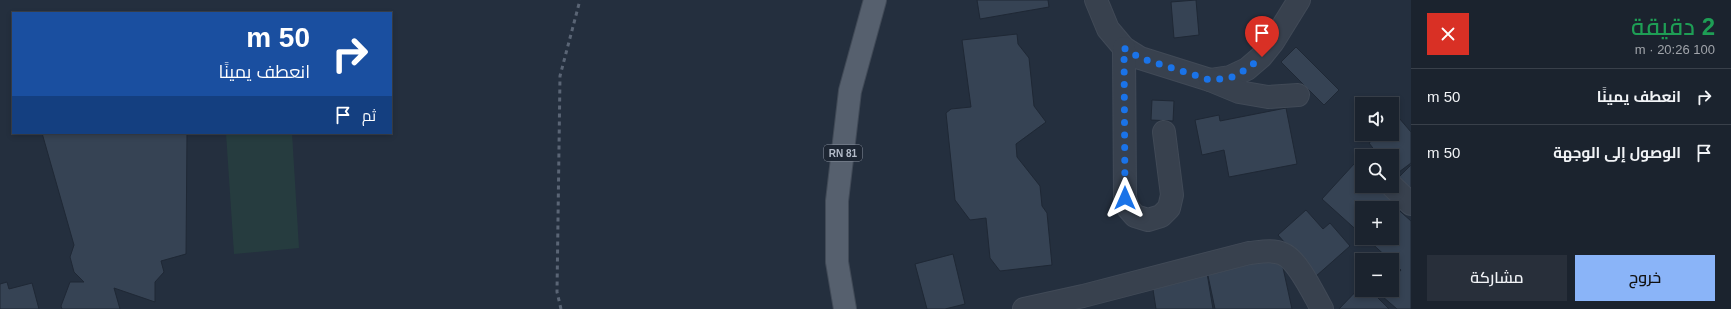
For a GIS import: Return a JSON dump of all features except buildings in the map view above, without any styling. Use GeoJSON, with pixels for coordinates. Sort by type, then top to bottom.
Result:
{"type":"FeatureCollection","features":[{"type":"Feature","properties":{"kind":"main road","name":"RN 81"},"geometry":{"type":"LineString","coordinates":[[845,309],[837,262],[837,200],[850,91],[875,0]]}},
{"type":"Feature","properties":{"kind":"street"},"geometry":{"type":"LineString","coordinates":[[1096,0],[1108,29],[1124,48],[1140,58],[1210,80],[1239,92],[1268,97],[1298,95]]}},
{"type":"Feature","properties":{"kind":"street"},"geometry":{"type":"LineString","coordinates":[[1210,80],[1230,78],[1247,69],[1262,57],[1299,0]]}},
{"type":"Feature","properties":{"kind":"street"},"geometry":{"type":"LineString","coordinates":[[1124,48],[1125,198],[1128,208],[1135,216],[1148,220],[1161,216],[1169,208],[1172,195],[1164,132]]}},
{"type":"Feature","properties":{"kind":"street"},"geometry":{"type":"LineString","coordinates":[[1399,193],[1411,204]]}},
{"type":"Feature","properties":{"kind":"street"},"geometry":{"type":"LineString","coordinates":[[1024,309],[1083,296],[1249,253],[1269,251],[1284,254],[1293,261],[1322,309]]}},
{"type":"Feature","properties":{"kind":"green space"},"geometry":{"type":"Polygon","coordinates":[[[226,134],[292,134],[299,248],[234,254],[226,134]]]}},
{"type":"Feature","properties":{"kind":"railway"},"geometry":{"type":"LineString","coordinates":[[561,309],[557,292],[560,76],[580,0]]}},
{"type":"Feature","properties":{"kind":"route"},"geometry":{"type":"LineString","coordinates":[[1125,198],[1124,48],[1140,58],[1210,80],[1230,78],[1247,69],[1262,57]]}}]}
